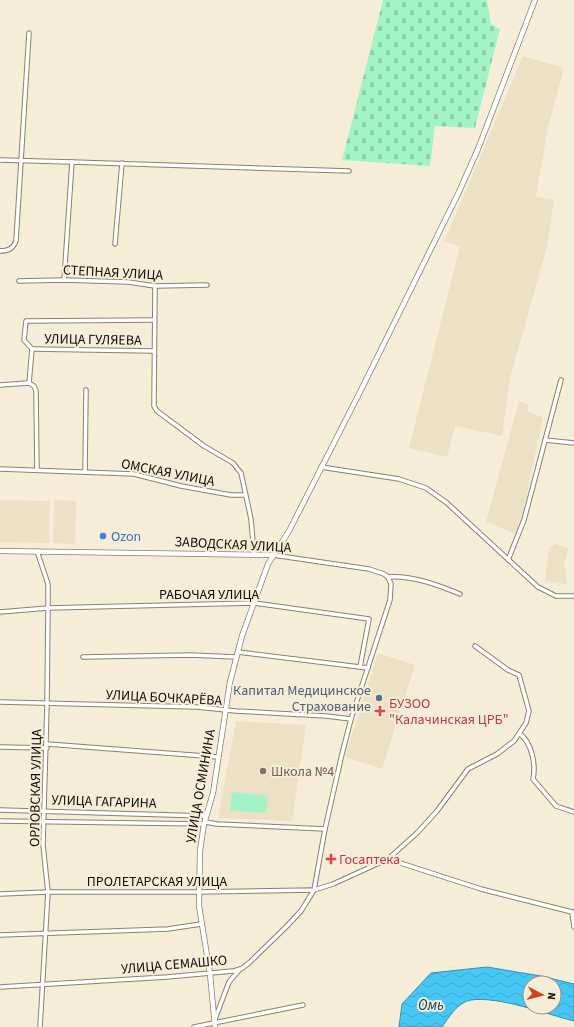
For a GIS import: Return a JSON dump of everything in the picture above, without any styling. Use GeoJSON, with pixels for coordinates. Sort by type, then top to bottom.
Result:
{"type":"FeatureCollection","features":[{"type":"Feature","properties":{"kind":"street","name":"УЛИЦА ОСМИНИНА"},"geometry":{"type":"LineString","coordinates":[[215,1023],[210,974],[201,924],[198,892],[200,851],[204,823],[212,798],[225,710],[237,654],[265,571],[288,531],[321,467],[461,187],[478,149],[535,0]]}},
{"type":"Feature","properties":{"kind":"street"},"geometry":{"type":"LineString","coordinates":[[0,251],[14,247],[16,241],[29,33]]}},
{"type":"Feature","properties":{"kind":"street"},"geometry":{"type":"LineString","coordinates":[[0,160],[349,171]]}},
{"type":"Feature","properties":{"kind":"street"},"geometry":{"type":"LineString","coordinates":[[64,280],[72,162]]}},
{"type":"Feature","properties":{"kind":"street"},"geometry":{"type":"LineString","coordinates":[[115,244],[122,163]]}},
{"type":"Feature","properties":{"kind":"street","name":"СТЕПНАЯ УЛИЦА"},"geometry":{"type":"LineString","coordinates":[[19,281],[64,280],[128,282],[155,286],[207,285]]}},
{"type":"Feature","properties":{"kind":"street"},"geometry":{"type":"LineString","coordinates":[[155,286],[153,351],[154,406],[157,411],[204,446],[237,467],[241,473],[251,519],[254,554]]}},
{"type":"Feature","properties":{"kind":"street"},"geometry":{"type":"LineString","coordinates":[[29,383],[32,349],[24,340],[25,324],[29,320],[154,320]]}},
{"type":"Feature","properties":{"kind":"street","name":"УЛИЦА ГУЛЯЕВА"},"geometry":{"type":"LineString","coordinates":[[32,349],[153,351]]}},
{"type":"Feature","properties":{"kind":"street"},"geometry":{"type":"LineString","coordinates":[[508,560],[524,520],[561,380]]}},
{"type":"Feature","properties":{"kind":"street"},"geometry":{"type":"LineString","coordinates":[[0,385],[29,383],[34,386],[36,391],[37,470]]}},
{"type":"Feature","properties":{"kind":"street"},"geometry":{"type":"LineString","coordinates":[[86,390],[86,472]]}},
{"type":"Feature","properties":{"kind":"street"},"geometry":{"type":"LineString","coordinates":[[545,440],[574,443]]}},
{"type":"Feature","properties":{"kind":"street"},"geometry":{"type":"LineString","coordinates":[[321,467],[399,479],[426,488],[438,495],[538,587],[549,594],[556,596],[574,596]]}},
{"type":"Feature","properties":{"kind":"street","name":"ОМСКАЯ УЛИЦА"},"geometry":{"type":"LineString","coordinates":[[0,469],[134,474],[230,495],[245,495]]}},
{"type":"Feature","properties":{"kind":"street","name":"ЗАВОДСКАЯ УЛИЦА"},"geometry":{"type":"LineString","coordinates":[[0,551],[273,555],[369,569],[384,574],[388,577],[402,577],[422,581],[460,594]]}},
{"type":"Feature","properties":{"kind":"street","name":"ОРЛОВСКАЯ УЛИЦА"},"geometry":{"type":"LineString","coordinates":[[37,551],[48,584],[48,704],[43,845],[48,892],[40,1027]]}},
{"type":"Feature","properties":{"kind":"street"},"geometry":{"type":"LineString","coordinates":[[314,890],[325,828],[351,719],[390,600],[391,584],[388,577]]}},
{"type":"Feature","properties":{"kind":"street","name":"РАБОЧАЯ УЛИЦА"},"geometry":{"type":"LineString","coordinates":[[0,612],[48,608],[254,603],[369,620],[360,667]]}},
{"type":"Feature","properties":{"kind":"street"},"geometry":{"type":"LineString","coordinates":[[475,646],[520,678],[523,695],[529,711],[528,717],[520,734],[530,750],[535,767],[533,778],[540,789],[556,806],[574,812]]}},
{"type":"Feature","properties":{"kind":"street"},"geometry":{"type":"LineString","coordinates":[[83,657],[237,654],[368,668]]}},
{"type":"Feature","properties":{"kind":"street","name":"УЛИЦА БОЧКАРЁВА"},"geometry":{"type":"LineString","coordinates":[[0,702],[197,707],[351,719]]}},
{"type":"Feature","properties":{"kind":"street","name":"ПРОЛЕТАРСКАЯ УЛИЦА"},"geometry":{"type":"LineString","coordinates":[[0,894],[48,892],[314,890],[333,884],[388,859],[417,833],[437,810],[468,769],[502,750],[520,734]]}},
{"type":"Feature","properties":{"kind":"street"},"geometry":{"type":"LineString","coordinates":[[0,747],[47,746],[218,757]]}},
{"type":"Feature","properties":{"kind":"street","name":"УЛИЦА ГАГАРИНА"},"geometry":{"type":"LineString","coordinates":[[0,810],[206,816]]}},
{"type":"Feature","properties":{"kind":"street","name":"УЛИЦА ГАГАРИНА"},"geometry":{"type":"LineString","coordinates":[[0,821],[204,823],[325,828]]}},
{"type":"Feature","properties":{"kind":"street"},"geometry":{"type":"LineString","coordinates":[[388,859],[481,889],[573,911],[574,927]]}},
{"type":"Feature","properties":{"kind":"street","name":"УЛИЦА СЕМАШКО"},"geometry":{"type":"LineString","coordinates":[[0,987],[210,974],[241,968],[249,963],[301,911],[314,890]]}},
{"type":"Feature","properties":{"kind":"street"},"geometry":{"type":"LineString","coordinates":[[0,935],[168,929],[201,924]]}},
{"type":"Feature","properties":{"kind":"street"},"geometry":{"type":"LineString","coordinates":[[215,1023],[229,982],[241,968]]}},
{"type":"Feature","properties":{"kind":"street"},"geometry":{"type":"LineString","coordinates":[[194,1027],[303,1005]]}},
{"type":"Feature","properties":{"kind":"shaded area"},"geometry":{"type":"Polygon","coordinates":[[[523,56],[564,68],[548,127],[536,197],[554,200],[547,247],[510,378],[502,436],[455,426],[447,457],[409,448],[460,246],[444,242],[523,56]]]}},
{"type":"Feature","properties":{"kind":"shaded area"},"geometry":{"type":"Polygon","coordinates":[[[519,401],[528,405],[527,411],[543,418],[518,535],[486,522],[519,401]]]}},
{"type":"Feature","properties":{"kind":"shaded area"},"geometry":{"type":"Polygon","coordinates":[[[0,500],[50,501],[49,543],[0,542],[0,500]]]}},
{"type":"Feature","properties":{"kind":"shaded area"},"geometry":{"type":"Polygon","coordinates":[[[54,500],[76,501],[75,544],[53,543],[54,500]]]}},
{"type":"Feature","properties":{"kind":"shaded area"},"geometry":{"type":"Polygon","coordinates":[[[555,544],[569,548],[564,564],[567,584],[545,581],[549,548],[555,544]]]}},
{"type":"Feature","properties":{"kind":"shaded area","name":"БУЗОО \"Калачинская ЦРБ\""},"geometry":{"type":"Polygon","coordinates":[[[378,653],[415,665],[382,769],[345,757],[378,653]]]}},
{"type":"Feature","properties":{"kind":"shaded area","name":"Школа №4"},"geometry":{"type":"Polygon","coordinates":[[[236,721],[306,725],[292,821],[218,818],[236,721]]]}},
{"type":"Feature","properties":{"kind":"green space"},"geometry":{"type":"Polygon","coordinates":[[[383,0],[487,0],[491,24],[500,29],[475,128],[435,126],[430,166],[342,160],[383,0]]]}},
{"type":"Feature","properties":{"kind":"green space"},"geometry":{"type":"Polygon","coordinates":[[[232,792],[268,796],[266,813],[230,810],[232,792]]]}},
{"type":"Feature","properties":{"kind":"water","name":"Омь"},"geometry":{"type":"Polygon","coordinates":[[[487,967],[535,975],[522,975],[522,1006],[482,999],[466,1001],[454,1010],[442,1027],[399,1027],[402,1004],[431,973],[487,967]]]}},
{"type":"Feature","properties":{"kind":"water","name":"Омь"},"geometry":{"type":"Polygon","coordinates":[[[562,981],[574,984],[574,1021],[553,1015],[562,1015],[562,981]]]}},
{"type":"Feature","properties":{"kind":"place","name":"Ozon"},"geometry":{"type":"Point","coordinates":[103,536]}},
{"type":"Feature","properties":{"kind":"place","name":"Капитал Медицинское Страхование"},"geometry":{"type":"Point","coordinates":[379,698]}},
{"type":"Feature","properties":{"kind":"place","name":"БУЗОО \"Калачинская ЦРБ\""},"geometry":{"type":"Point","coordinates":[380,711]}},
{"type":"Feature","properties":{"kind":"place","name":"Школа №4"},"geometry":{"type":"Point","coordinates":[263,771]}},
{"type":"Feature","properties":{"kind":"place","name":"Госаптека"},"geometry":{"type":"Point","coordinates":[331,859]}}]}
